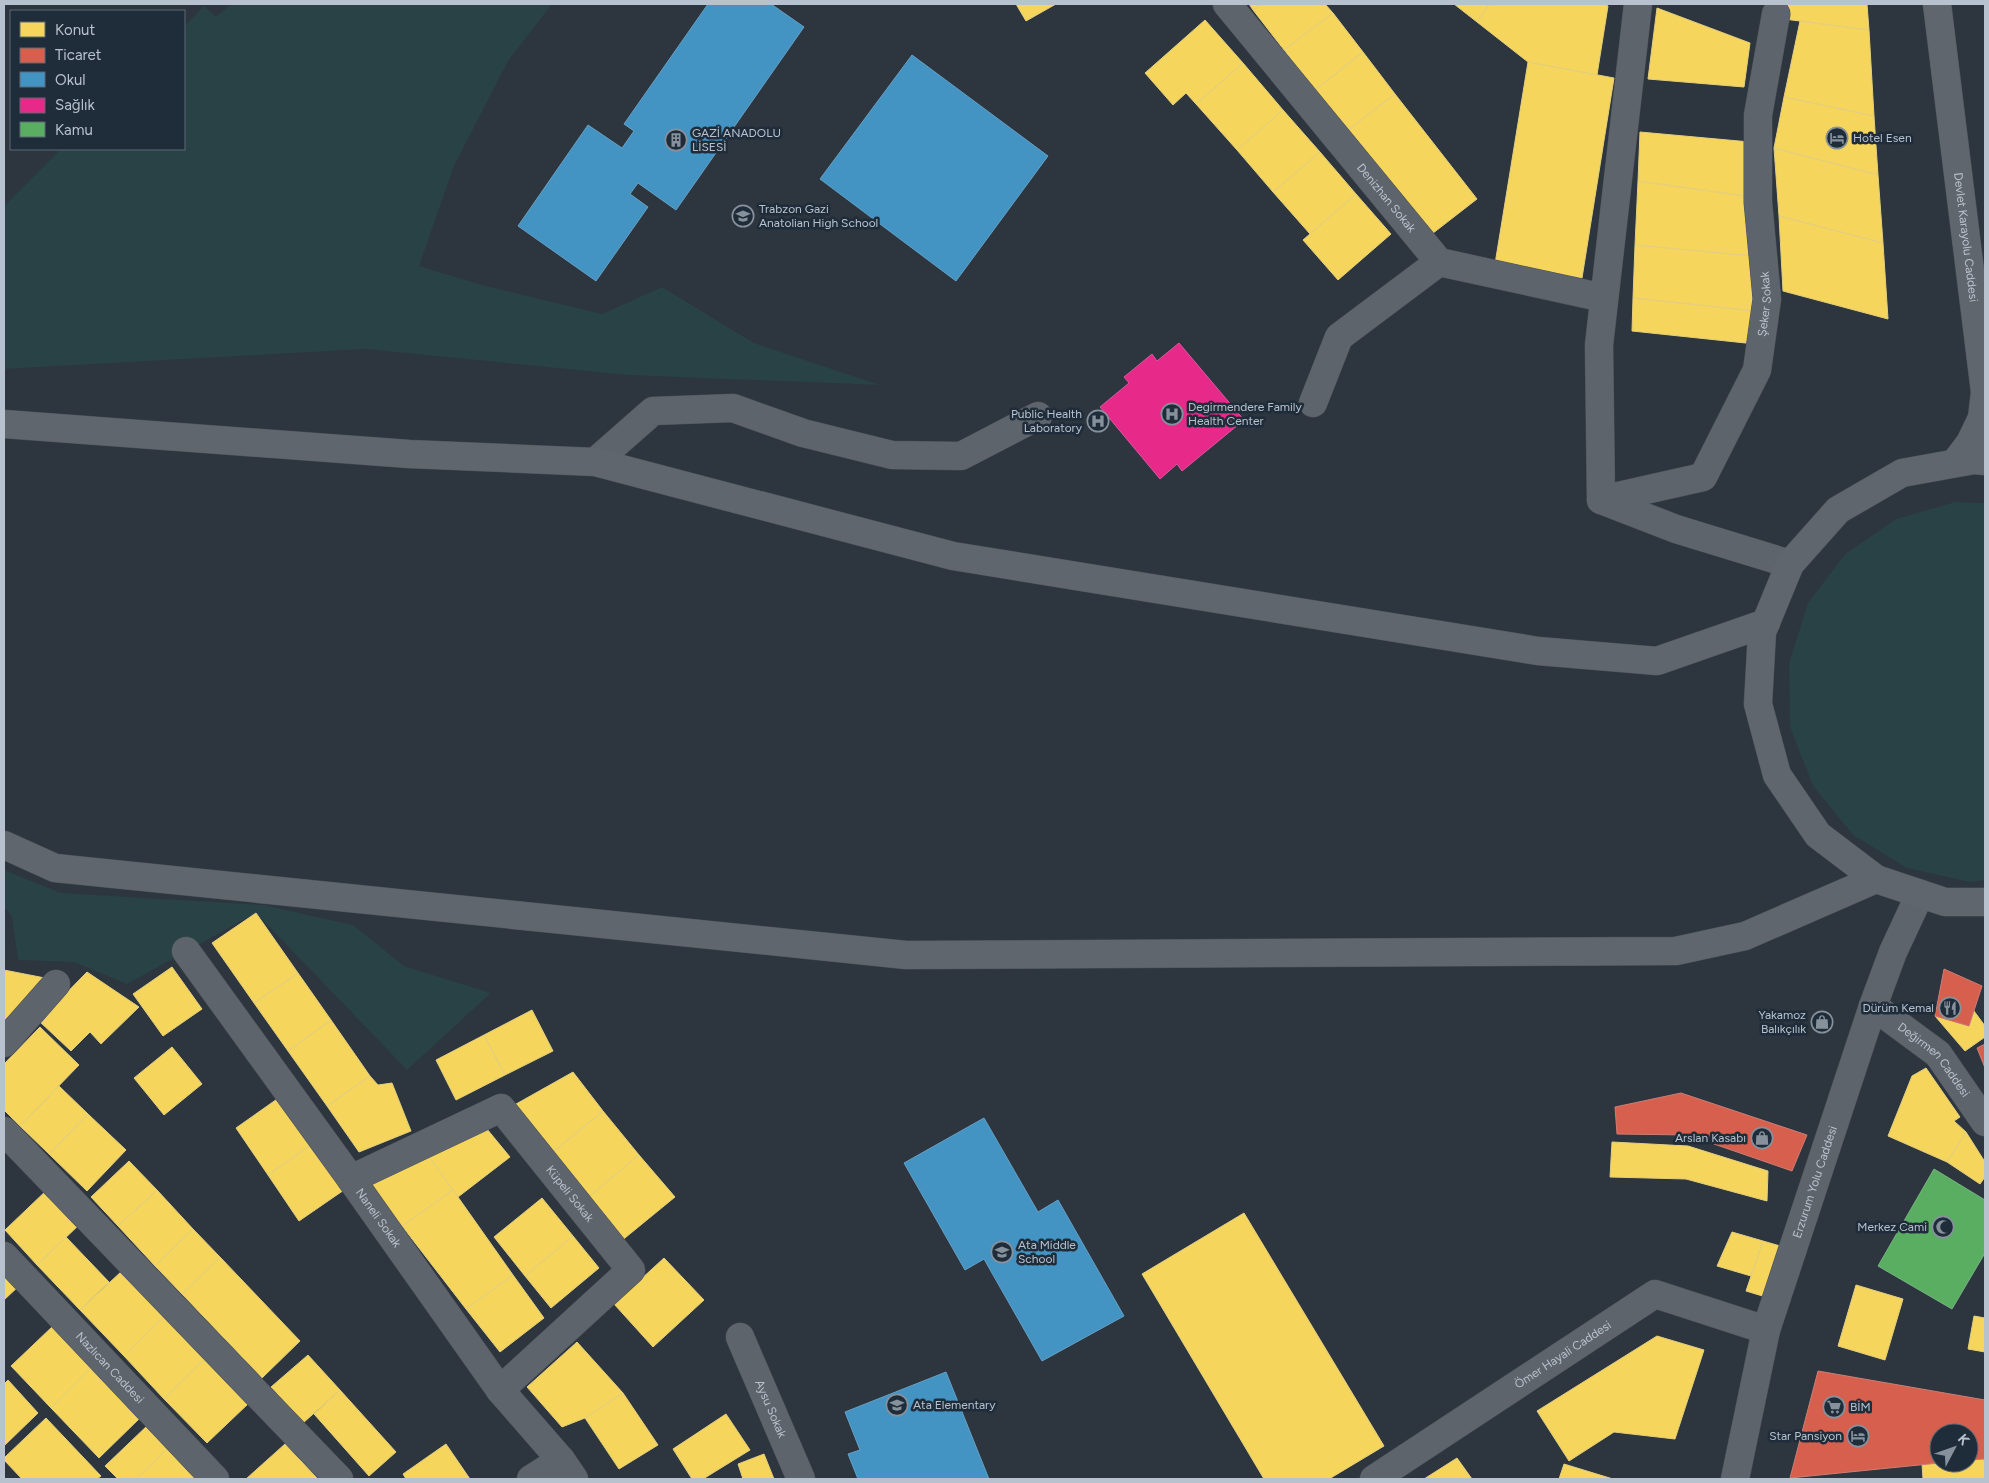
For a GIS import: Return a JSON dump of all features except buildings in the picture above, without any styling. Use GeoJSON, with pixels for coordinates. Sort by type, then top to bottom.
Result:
{"type":"FeatureCollection","features":[{"type":"Feature","properties":{"kind":"main road","name":"Devlet Karayolu Caddesi"},"geometry":{"type":"LineString","coordinates":[[1937,4],[1985,392],[1982,418],[1970,443],[1955,463]]}},
{"type":"Feature","properties":{"kind":"main road"},"geometry":{"type":"LineString","coordinates":[[4,424],[409,454],[595,462],[953,556],[1538,651],[1657,661],[1766,623]]}},
{"type":"Feature","properties":{"kind":"main road"},"geometry":{"type":"LineString","coordinates":[[1985,462],[1974,460],[1902,473],[1838,510],[1790,564],[1762,632],[1758,704],[1777,775],[1818,835],[1876,879],[1945,902],[1985,902]]}},
{"type":"Feature","properties":{"kind":"main road"},"geometry":{"type":"LineString","coordinates":[[4,846],[55,868],[906,955],[1676,951],[1745,936],[1876,879]]}},
{"type":"Feature","properties":{"kind":"street","name":"Denizhan Sokak"},"geometry":{"type":"LineString","coordinates":[[1227,4],[1439,262]]}},
{"type":"Feature","properties":{"kind":"street"},"geometry":{"type":"LineString","coordinates":[[1638,4],[1599,345],[1601,500],[1676,529],[1790,564]]}},
{"type":"Feature","properties":{"kind":"street","name":"Şeker Sokak"},"geometry":{"type":"LineString","coordinates":[[1601,500],[1703,477],[1757,370],[1767,298],[1758,202],[1758,115],[1776,14]]}},
{"type":"Feature","properties":{"kind":"street"},"geometry":{"type":"LineString","coordinates":[[1313,403],[1339,337],[1439,262],[1604,298]]}},
{"type":"Feature","properties":{"kind":"street"},"geometry":{"type":"LineString","coordinates":[[595,462],[653,411],[732,408],[803,433],[892,454],[961,456],[1038,416]]}},
{"type":"Feature","properties":{"kind":"street","name":"Erzurum Yolu Caddesi"},"geometry":{"type":"LineString","coordinates":[[1734,1479],[1766,1330],[1873,1006],[1893,952],[1920,894]]}},
{"type":"Feature","properties":{"kind":"street","name":"Naneli Sokak"},"geometry":{"type":"LineString","coordinates":[[186,951],[500,1390],[568,1470]]}},
{"type":"Feature","properties":{"kind":"street"},"geometry":{"type":"LineString","coordinates":[[4,1043],[56,984]]}},
{"type":"Feature","properties":{"kind":"street","name":"Değirmen Caddesi"},"geometry":{"type":"LineString","coordinates":[[1873,1006],[1938,1054],[1985,1122]]}},
{"type":"Feature","properties":{"kind":"street","name":"Küpeli Sokak"},"geometry":{"type":"LineString","coordinates":[[351,1180],[501,1108],[632,1270],[500,1390]]}},
{"type":"Feature","properties":{"kind":"street"},"geometry":{"type":"LineString","coordinates":[[4,1131],[339,1479]]}},
{"type":"Feature","properties":{"kind":"street","name":"Nazlıcan Caddesi"},"geometry":{"type":"LineString","coordinates":[[4,1256],[215,1479]]}},
{"type":"Feature","properties":{"kind":"street","name":"Ömer Hayali Caddesi"},"geometry":{"type":"LineString","coordinates":[[1374,1479],[1655,1294],[1766,1330]]}},
{"type":"Feature","properties":{"kind":"street","name":"Aysu Sokak"},"geometry":{"type":"LineString","coordinates":[[740,1338],[800,1479]]}},
{"type":"Feature","properties":{"kind":"street"},"geometry":{"type":"LineString","coordinates":[[531,1479],[568,1470]]}},
{"type":"Feature","properties":{"kind":"green space"},"geometry":{"type":"Polygon","coordinates":[[[231,4],[552,4],[508,61],[454,166],[419,266],[482,285],[602,314],[662,287],[754,343],[880,385],[628,375],[365,349],[4,369],[4,206],[60,150],[185,150],[185,26],[204,6],[216,17],[231,4]]]}},
{"type":"Feature","properties":{"kind":"green space"},"geometry":{"type":"Polygon","coordinates":[[[1955,502],[1985,503],[1985,880],[1970,882],[1907,868],[1853,835],[1813,786],[1790,727],[1789,663],[1808,603],[1845,554],[1896,519],[1955,502]]]}},
{"type":"Feature","properties":{"kind":"green space"},"geometry":{"type":"Polygon","coordinates":[[[4,870],[61,893],[263,905],[353,925],[404,966],[491,993],[407,1070],[256,913],[127,984],[74,962],[18,960],[12,917],[4,907],[4,870]]]}},
{"type":"Feature","properties":{"kind":"place","name":"Hotel Esen"},"geometry":{"type":"Point","coordinates":[1837,138]}},
{"type":"Feature","properties":{"kind":"place","name":"GAZİ ANADOLU LİSESİ"},"geometry":{"type":"Point","coordinates":[676,140]}},
{"type":"Feature","properties":{"kind":"place","name":"Trabzon Gazi Anatolian High School"},"geometry":{"type":"Point","coordinates":[743,216]}},
{"type":"Feature","properties":{"kind":"place","name":"Degirmendere Family Health Center"},"geometry":{"type":"Point","coordinates":[1172,414]}},
{"type":"Feature","properties":{"kind":"place","name":"Public Health Laboratory"},"geometry":{"type":"Point","coordinates":[1098,421]}},
{"type":"Feature","properties":{"kind":"place","name":"Dürüm Kemal"},"geometry":{"type":"Point","coordinates":[1950,1008]}},
{"type":"Feature","properties":{"kind":"place","name":"Yakamoz Balıkçılık"},"geometry":{"type":"Point","coordinates":[1822,1022]}},
{"type":"Feature","properties":{"kind":"place","name":"Arslan Kasabı"},"geometry":{"type":"Point","coordinates":[1762,1138]}},
{"type":"Feature","properties":{"kind":"place","name":"Merkez Cami"},"geometry":{"type":"Point","coordinates":[1943,1227]}},
{"type":"Feature","properties":{"kind":"place","name":"Ata Middle School"},"geometry":{"type":"Point","coordinates":[1002,1252]}},
{"type":"Feature","properties":{"kind":"place","name":"Ata Elementary"},"geometry":{"type":"Point","coordinates":[897,1405]}},
{"type":"Feature","properties":{"kind":"place","name":"BİM"},"geometry":{"type":"Point","coordinates":[1834,1407]}},
{"type":"Feature","properties":{"kind":"place","name":"Star Pansiyon"},"geometry":{"type":"Point","coordinates":[1858,1436]}}]}
